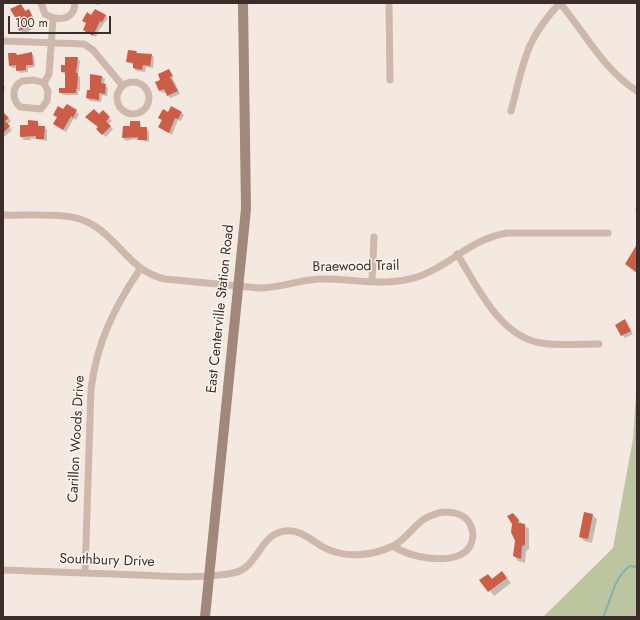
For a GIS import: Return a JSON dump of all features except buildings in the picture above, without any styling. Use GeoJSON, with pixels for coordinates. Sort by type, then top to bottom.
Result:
{"type":"FeatureCollection","features":[{"type":"Feature","properties":{"kind":"street"},"geometry":{"type":"LineString","coordinates":[[40,3],[45,14],[53,19],[61,19],[70,15],[73,11],[75,3]]}},
{"type":"Feature","properties":{"kind":"street","name":"East Centerville Station Road"},"geometry":{"type":"LineString","coordinates":[[205,617],[246,209],[244,3]]}},
{"type":"Feature","properties":{"kind":"street"},"geometry":{"type":"LineString","coordinates":[[389,3],[390,80]]}},
{"type":"Feature","properties":{"kind":"street"},"geometry":{"type":"LineString","coordinates":[[511,111],[521,70],[530,42],[542,23],[560,3],[606,65],[625,83],[637,91]]}},
{"type":"Feature","properties":{"kind":"street"},"geometry":{"type":"LineString","coordinates":[[44,83],[49,74],[50,42],[53,19]]}},
{"type":"Feature","properties":{"kind":"street"},"geometry":{"type":"LineString","coordinates":[[3,41],[79,43],[89,46],[122,85]]}},
{"type":"Feature","properties":{"kind":"street"},"geometry":{"type":"LineString","coordinates":[[34,80],[44,83],[47,87],[48,96],[47,101],[41,109],[20,107],[16,102],[14,92],[18,83],[22,81],[34,80]]}},
{"type":"Feature","properties":{"kind":"street"},"geometry":{"type":"LineString","coordinates":[[136,82],[144,86],[147,90],[149,100],[148,104],[141,112],[136,114],[125,113],[118,105],[117,94],[122,85],[136,82]]}},
{"type":"Feature","properties":{"kind":"street"},"geometry":{"type":"LineString","coordinates":[[3,215],[59,216],[84,220],[104,232],[140,269]]}},
{"type":"Feature","properties":{"kind":"street","name":"Braewood Trail"},"geometry":{"type":"LineString","coordinates":[[140,269],[150,275],[165,279],[270,288],[321,279],[394,281],[419,276],[485,238],[507,233],[608,233]]}},
{"type":"Feature","properties":{"kind":"street"},"geometry":{"type":"LineString","coordinates":[[372,281],[374,237]]}},
{"type":"Feature","properties":{"kind":"street"},"geometry":{"type":"LineString","coordinates":[[457,254],[497,316],[512,331],[539,343],[599,344]]}},
{"type":"Feature","properties":{"kind":"street","name":"Carillon Woods Drive"},"geometry":{"type":"LineString","coordinates":[[85,573],[91,389],[93,371],[102,338],[113,312],[140,269]]}},
{"type":"Feature","properties":{"kind":"street"},"geometry":{"type":"LineString","coordinates":[[435,514],[458,514],[467,519],[472,529],[472,541],[470,547],[462,554],[454,556],[422,557],[408,554],[393,546],[418,522],[435,514]]}},
{"type":"Feature","properties":{"kind":"street","name":"Southbury Drive"},"geometry":{"type":"LineString","coordinates":[[3,570],[199,577],[233,573],[245,568],[270,537],[284,531],[302,534],[330,550],[345,554],[368,554],[393,546]]}},
{"type":"Feature","properties":{"kind":"green space"},"geometry":{"type":"Polygon","coordinates":[[[637,380],[637,617],[543,617],[613,548],[633,439],[637,380]]]}},
{"type":"Feature","properties":{"kind":"waterway"},"geometry":{"type":"LineString","coordinates":[[603,617],[620,576],[630,566],[637,567]]}}]}
